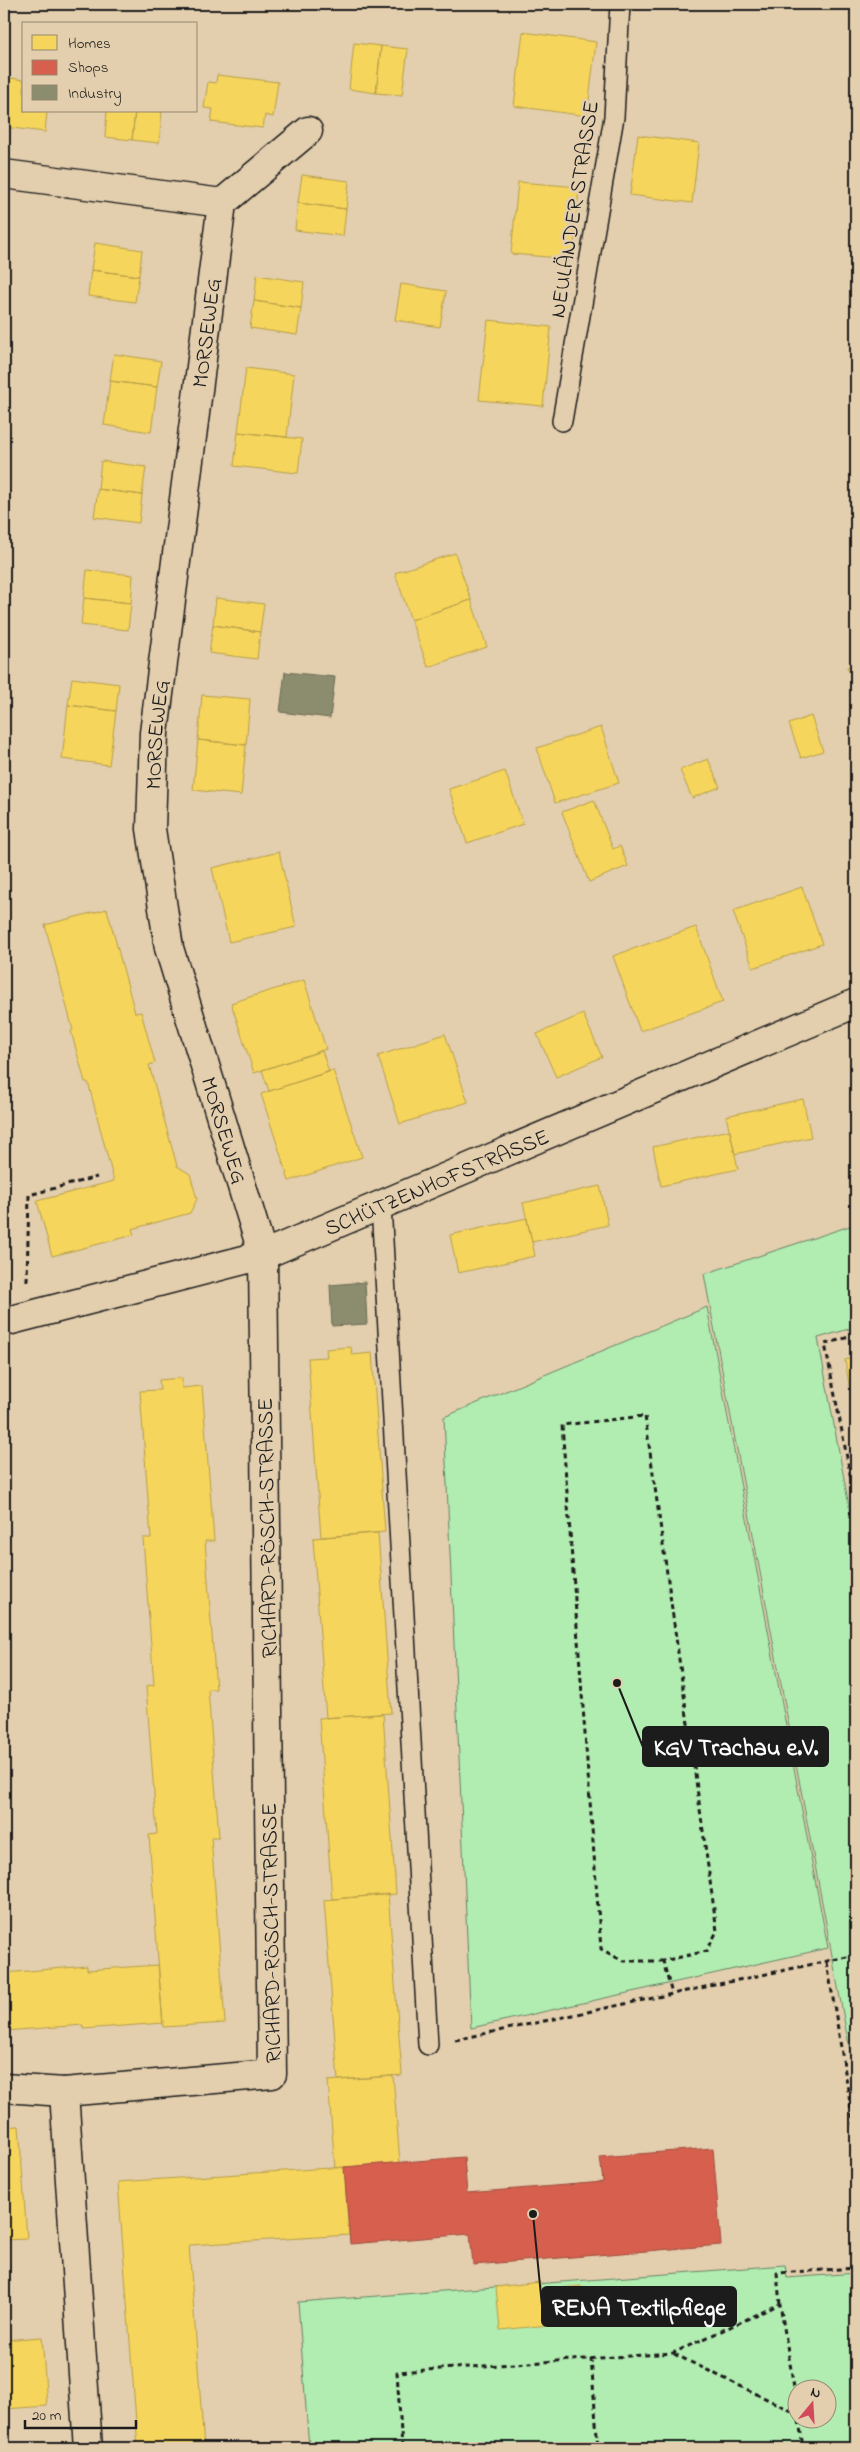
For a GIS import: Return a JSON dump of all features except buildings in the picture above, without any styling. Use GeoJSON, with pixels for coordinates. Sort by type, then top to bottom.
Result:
{"type":"FeatureCollection","features":[{"type":"Feature","properties":{"kind":"street"},"geometry":{"type":"LineString","coordinates":[[4,174],[222,203],[308,131]]}},
{"type":"Feature","properties":{"kind":"street","name":"MORSEWEG"},"geometry":{"type":"LineString","coordinates":[[222,203],[154,733],[151,829],[169,948],[263,1255]]}},
{"type":"Feature","properties":{"kind":"street","name":"SCHÜTZENHOFSTRASSE"},"geometry":{"type":"LineString","coordinates":[[15,1320],[263,1255],[856,1003]]}},
{"type":"Feature","properties":{"kind":"street","name":"RICHARD-RÖSCH-STRASSE"},"geometry":{"type":"LineString","coordinates":[[64,2092],[272,2074],[263,1255]]}},
{"type":"Feature","properties":{"kind":"street"},"geometry":{"type":"LineString","coordinates":[[4,2088],[64,2092],[88,2448]]}},
{"type":"Feature","properties":{"kind":"lane","name":"NEULÄNDER STRASSE"},"geometry":{"type":"LineString","coordinates":[[562,421],[614,117],[620,4]]}},
{"type":"Feature","properties":{"kind":"lane"},"geometry":{"type":"LineString","coordinates":[[381,1204],[428,2045]]}},
{"type":"Feature","properties":{"kind":"path"},"geometry":{"type":"LineString","coordinates":[[15,1320],[29,1195],[97,1177]]}},
{"type":"Feature","properties":{"kind":"path"},"geometry":{"type":"LineString","coordinates":[[856,1335],[825,1344],[856,1504]]}},
{"type":"Feature","properties":{"kind":"path"},"geometry":{"type":"LineString","coordinates":[[645,1416],[717,1931],[707,1951],[664,1960],[623,1961],[601,1949],[562,1425],[645,1416]]}},
{"type":"Feature","properties":{"kind":"path"},"geometry":{"type":"LineString","coordinates":[[452,2041],[856,1955]]}},
{"type":"Feature","properties":{"kind":"path"},"geometry":{"type":"LineString","coordinates":[[664,1960],[672,1994]]}},
{"type":"Feature","properties":{"kind":"path"},"geometry":{"type":"LineString","coordinates":[[827,1962],[856,2138]]}},
{"type":"Feature","properties":{"kind":"path"},"geometry":{"type":"LineString","coordinates":[[793,2380],[777,2273],[856,2268]]}},
{"type":"Feature","properties":{"kind":"path"},"geometry":{"type":"LineString","coordinates":[[402,2448],[397,2372],[673,2354],[780,2304]]}},
{"type":"Feature","properties":{"kind":"path"},"geometry":{"type":"LineString","coordinates":[[673,2354],[788,2408]]}},
{"type":"Feature","properties":{"kind":"path"},"geometry":{"type":"LineString","coordinates":[[590,2358],[598,2448]]}},
{"type":"Feature","properties":{"kind":"path"},"geometry":{"type":"LineString","coordinates":[[800,2430],[803,2448]]}},
{"type":"Feature","properties":{"kind":"green space"},"geometry":{"type":"Polygon","coordinates":[[[856,1224],[856,1327],[818,1338],[856,1544],[856,2083],[704,1274],[856,1224]]]}},
{"type":"Feature","properties":{"kind":"green space"},"geometry":{"type":"Polygon","coordinates":[[[707,1307],[828,1948],[471,2028],[444,1417],[707,1307]]]}},
{"type":"Feature","properties":{"kind":"green space"},"geometry":{"type":"Polygon","coordinates":[[[785,2265],[787,2278],[856,2273],[856,2448],[309,2448],[298,2302],[785,2265]]]}},
{"type":"Feature","properties":{"kind":"place","name":"KGV Trachau e.V."},"geometry":{"type":"Point","coordinates":[617,1683]}},
{"type":"Feature","properties":{"kind":"place","name":"RENA Textilpflege"},"geometry":{"type":"Point","coordinates":[533,2214]}}]}
